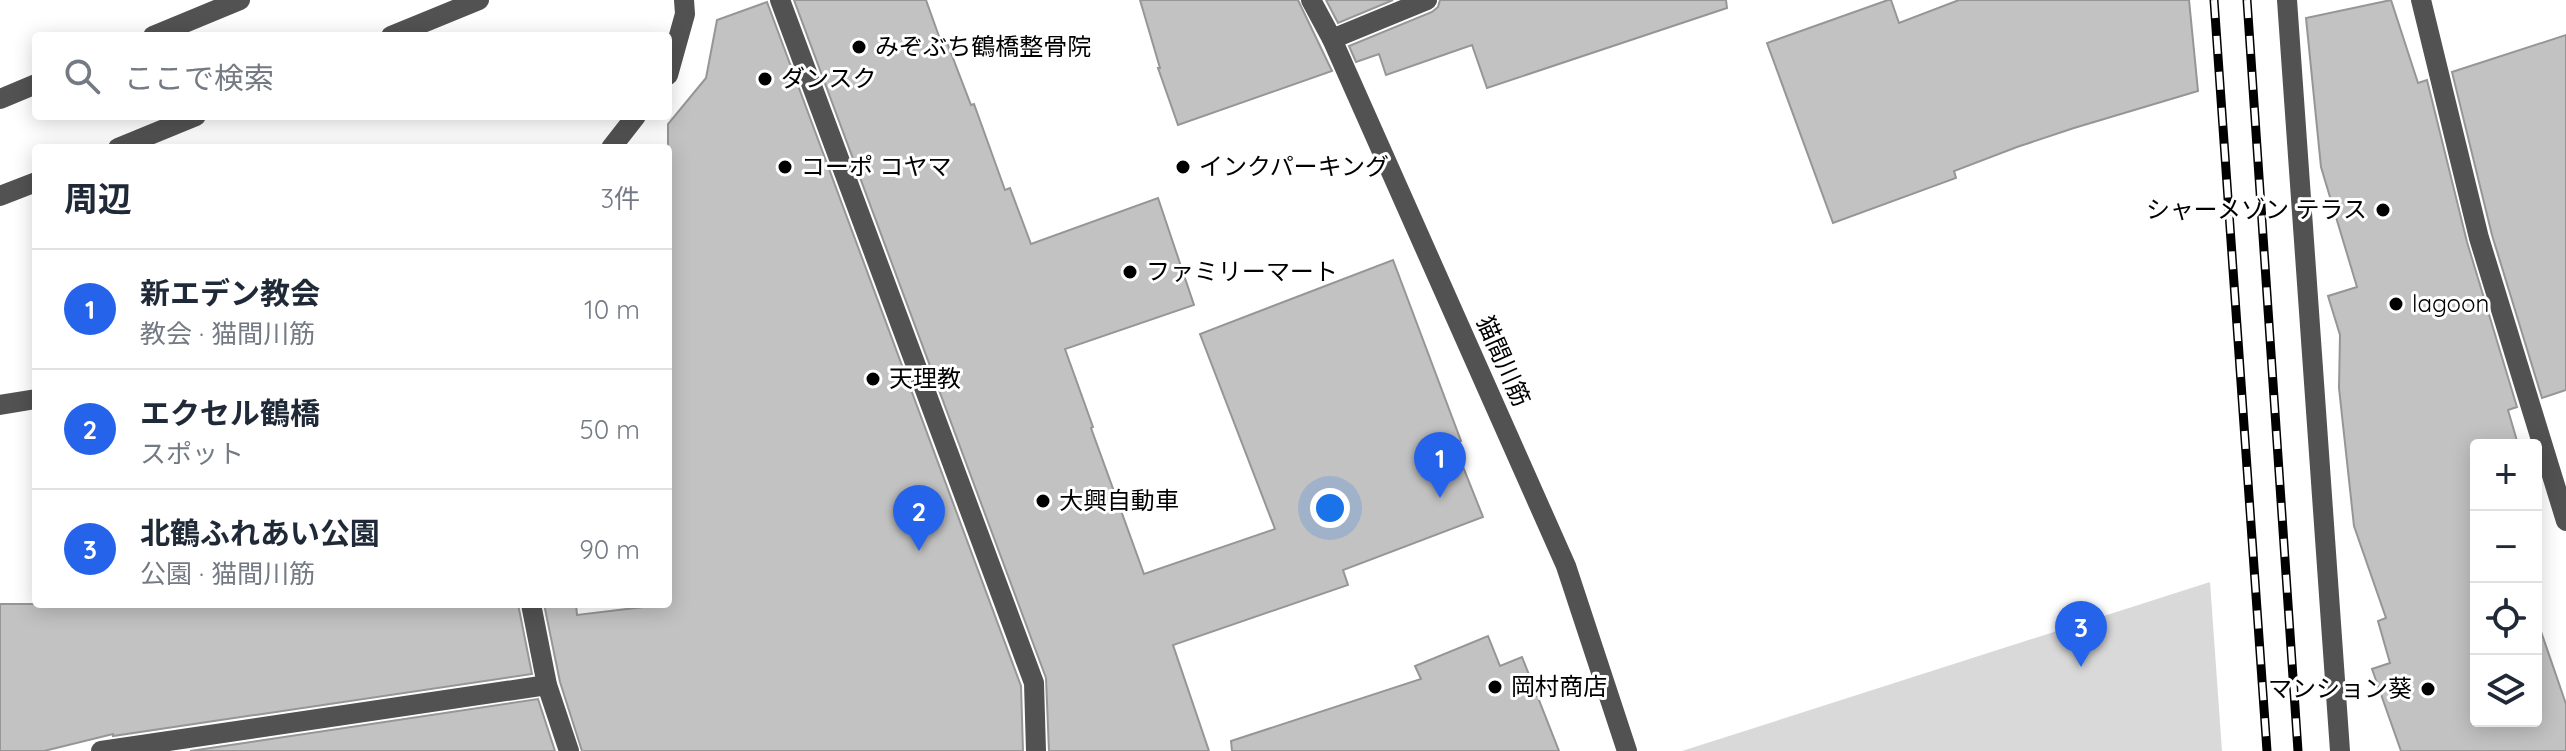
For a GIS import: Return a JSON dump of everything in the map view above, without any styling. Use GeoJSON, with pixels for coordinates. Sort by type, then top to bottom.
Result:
{"type":"FeatureCollection","features":[{"type":"Feature","properties":{"kind":"street"},"geometry":{"type":"LineString","coordinates":[[163,32],[240,0]]}},
{"type":"Feature","properties":{"kind":"street"},"geometry":{"type":"LineString","coordinates":[[401,32],[479,0]]}},
{"type":"Feature","properties":{"kind":"street"},"geometry":{"type":"LineString","coordinates":[[672,61],[685,14],[684,0]]}},
{"type":"Feature","properties":{"kind":"street"},"geometry":{"type":"LineString","coordinates":[[780,0],[1034,683],[1036,751]]}},
{"type":"Feature","properties":{"kind":"street","name":"猫間川筋"},"geometry":{"type":"LineString","coordinates":[[1311,0],[1332,39],[1566,566],[1627,751]]}},
{"type":"Feature","properties":{"kind":"street"},"geometry":{"type":"LineString","coordinates":[[1332,39],[1427,0]]}},
{"type":"Feature","properties":{"kind":"street"},"geometry":{"type":"LineString","coordinates":[[2287,0],[2340,751]]}},
{"type":"Feature","properties":{"kind":"street"},"geometry":{"type":"LineString","coordinates":[[2421,0],[2479,238],[2566,521]]}},
{"type":"Feature","properties":{"kind":"street"},"geometry":{"type":"LineString","coordinates":[[0,99],[32,86]]}},
{"type":"Feature","properties":{"kind":"street"},"geometry":{"type":"LineString","coordinates":[[128,144],[186,120]]}},
{"type":"Feature","properties":{"kind":"street"},"geometry":{"type":"LineString","coordinates":[[614,144],[633,120]]}},
{"type":"Feature","properties":{"kind":"street"},"geometry":{"type":"LineString","coordinates":[[0,196],[32,184]]}},
{"type":"Feature","properties":{"kind":"street"},"geometry":{"type":"LineString","coordinates":[[0,405],[32,400]]}},
{"type":"Feature","properties":{"kind":"street"},"geometry":{"type":"LineString","coordinates":[[532,608],[547,685],[569,751]]}},
{"type":"Feature","properties":{"kind":"street"},"geometry":{"type":"LineString","coordinates":[[101,751],[547,685]]}},
{"type":"Feature","properties":{"kind":"shaded area"},"geometry":{"type":"Polygon","coordinates":[[[2210,582],[2222,751],[1682,751],[2210,582]]]}},
{"type":"Feature","properties":{"kind":"building"},"geometry":{"type":"Polygon","coordinates":[[[794,0],[926,0],[941,42],[946,40],[971,105],[974,104],[1005,190],[1010,188],[1031,244],[1158,198],[1194,305],[1065,349],[1144,574],[1275,529],[1200,334],[1393,260],[1461,441],[1454,444],[1483,517],[1343,570],[1348,585],[1173,645],[1209,751],[1049,751],[1046,678],[794,0]]]}},
{"type":"Feature","properties":{"kind":"building"},"geometry":{"type":"Polygon","coordinates":[[[1140,0],[1298,0],[1332,71],[1178,125],[1158,68],[1140,0]]]}},
{"type":"Feature","properties":{"kind":"building"},"geometry":{"type":"Polygon","coordinates":[[[1326,0],[1393,0],[1338,23],[1326,0]]]}},
{"type":"Feature","properties":{"kind":"building"},"geometry":{"type":"Polygon","coordinates":[[[1440,0],[1726,0],[1727,8],[1487,88],[1472,45],[1386,75],[1379,54],[1356,62],[1349,46],[1432,12],[1440,0]]]}},
{"type":"Feature","properties":{"kind":"building"},"geometry":{"type":"Polygon","coordinates":[[[1891,0],[1899,23],[1959,0],[2189,0],[2198,91],[2017,147],[1954,171],[1956,178],[1833,223],[1767,43],[1891,0]]]}},
{"type":"Feature","properties":{"kind":"building"},"geometry":{"type":"Polygon","coordinates":[[[2391,0],[2418,83],[2427,80],[2467,242],[2517,407],[2508,410],[2516,439],[2470,439],[2470,727],[2542,727],[2542,634],[2566,704],[2566,751],[2401,751],[2372,669],[2390,663],[2378,621],[2386,618],[2354,526],[2339,388],[2340,335],[2328,296],[2357,287],[2321,167],[2306,18],[2391,0]]]}},
{"type":"Feature","properties":{"kind":"building"},"geometry":{"type":"Polygon","coordinates":[[[767,2],[1021,686],[1023,751],[582,751],[560,682],[545,608],[576,608],[577,615],[635,608],[672,608],[672,144],[668,144],[668,124],[706,78],[717,20],[767,2]]]}},
{"type":"Feature","properties":{"kind":"building"},"geometry":{"type":"Polygon","coordinates":[[[2566,35],[2566,390],[2542,398],[2492,235],[2452,72],[2566,35]]]}},
{"type":"Feature","properties":{"kind":"building"},"geometry":{"type":"Polygon","coordinates":[[[0,604],[32,604],[32,608],[519,608],[532,674],[113,734],[44,751],[0,751],[0,604]]]}},
{"type":"Feature","properties":{"kind":"building"},"geometry":{"type":"Polygon","coordinates":[[[1488,636],[1500,666],[1522,657],[1559,751],[1232,751],[1231,741],[1421,679],[1415,666],[1488,636]]]}},
{"type":"Feature","properties":{"kind":"building"},"geometry":{"type":"Polygon","coordinates":[[[538,699],[555,751],[190,751],[538,699]]]}},
{"type":"Feature","properties":{"kind":"railway"},"geometry":{"type":"LineString","coordinates":[[2214,0],[2267,751]]}},
{"type":"Feature","properties":{"kind":"railway"},"geometry":{"type":"LineString","coordinates":[[2247,0],[2298,751]]}},
{"type":"Feature","properties":{"kind":"place","name":"みぞぶち鶴橋整骨院"},"geometry":{"type":"Point","coordinates":[859,47]}},
{"type":"Feature","properties":{"kind":"place","name":"ダンスク"},"geometry":{"type":"Point","coordinates":[765,79]}},
{"type":"Feature","properties":{"kind":"place","name":"コーポ コヤマ"},"geometry":{"type":"Point","coordinates":[785,167]}},
{"type":"Feature","properties":{"kind":"place","name":"インクパーキング"},"geometry":{"type":"Point","coordinates":[1183,167]}},
{"type":"Feature","properties":{"kind":"place","name":"シャーメゾン テラス"},"geometry":{"type":"Point","coordinates":[2383,210]}},
{"type":"Feature","properties":{"kind":"place","name":"ファミリーマート"},"geometry":{"type":"Point","coordinates":[1130,272]}},
{"type":"Feature","properties":{"kind":"place","name":"lagoon"},"geometry":{"type":"Point","coordinates":[2396,304]}},
{"type":"Feature","properties":{"kind":"place","name":"天理教"},"geometry":{"type":"Point","coordinates":[873,379]}},
{"type":"Feature","properties":{"kind":"place","name":"新エデン教会"},"geometry":{"type":"Point","coordinates":[1440,498]}},
{"type":"Feature","properties":{"kind":"place","name":"大興自動車"},"geometry":{"type":"Point","coordinates":[1043,501]}},
{"type":"Feature","properties":{"kind":"place","name":"エクセル鶴橋"},"geometry":{"type":"Point","coordinates":[919,551]}},
{"type":"Feature","properties":{"kind":"place","name":"北鶴ふれあい公園"},"geometry":{"type":"Point","coordinates":[2081,667]}},
{"type":"Feature","properties":{"kind":"place","name":"岡村商店"},"geometry":{"type":"Point","coordinates":[1495,687]}},
{"type":"Feature","properties":{"kind":"place","name":"マンション葵"},"geometry":{"type":"Point","coordinates":[2428,689]}}]}
